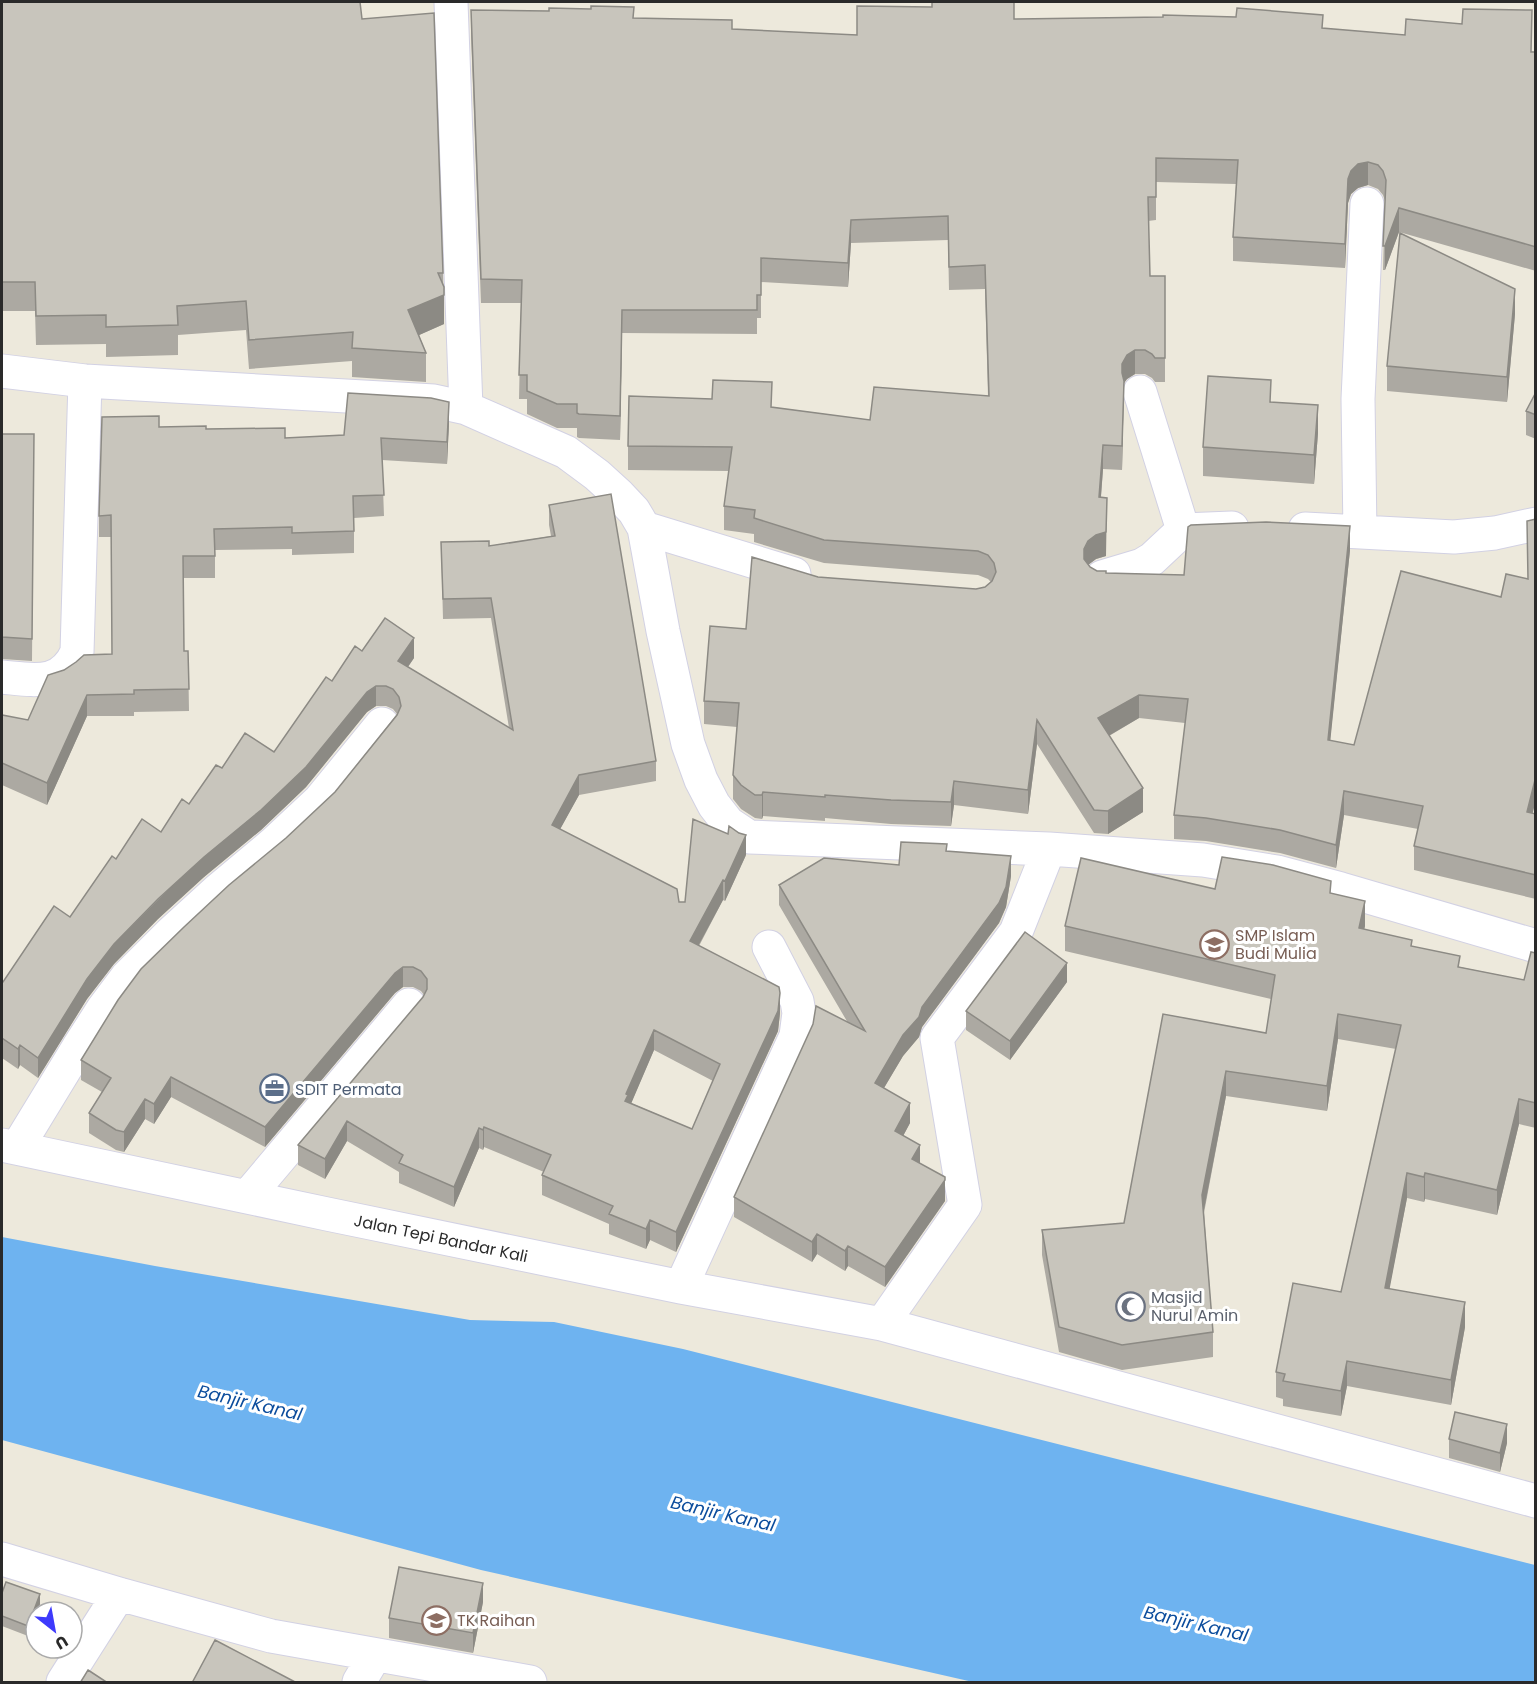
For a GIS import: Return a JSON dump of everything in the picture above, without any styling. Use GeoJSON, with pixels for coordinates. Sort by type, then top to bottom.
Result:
{"type":"FeatureCollection","features":[{"type":"Feature","properties":{"kind":"street"},"geometry":{"type":"LineString","coordinates":[[451,2],[466,408]]}},
{"type":"Feature","properties":{"kind":"street"},"geometry":{"type":"LineString","coordinates":[[1360,532],[1358,399],[1367,204]]}},
{"type":"Feature","properties":{"kind":"street"},"geometry":{"type":"LineString","coordinates":[[2,371],[85,381],[434,401],[466,408],[566,452],[620,495],[634,511],[644,528],[663,631],[688,744],[701,780],[714,805],[728,823],[748,837],[1049,849],[1203,860],[1277,872],[1536,946]]}},
{"type":"Feature","properties":{"kind":"street"},"geometry":{"type":"LineString","coordinates":[[2,677],[50,679],[68,668],[77,652],[85,381]]}},
{"type":"Feature","properties":{"kind":"street"},"geometry":{"type":"LineString","coordinates":[[1140,392],[1183,531]]}},
{"type":"Feature","properties":{"kind":"street"},"geometry":{"type":"LineString","coordinates":[[1102,577],[1142,565],[1183,531],[1268,527],[1454,537],[1495,533],[1536,525]]}},
{"type":"Feature","properties":{"kind":"street"},"geometry":{"type":"LineString","coordinates":[[644,528],[820,582]]}},
{"type":"Feature","properties":{"kind":"street"},"geometry":{"type":"LineString","coordinates":[[9,1147],[127,977],[194,912],[320,800],[382,724]]}},
{"type":"Feature","properties":{"kind":"street"},"geometry":{"type":"LineString","coordinates":[[882,1324],[965,1205],[937,1038],[1016,932],[1049,849]]}},
{"type":"Feature","properties":{"kind":"street"},"geometry":{"type":"LineString","coordinates":[[681,1287],[796,1036],[799,1013],[797,1001],[769,947]]}},
{"type":"Feature","properties":{"kind":"street"},"geometry":{"type":"LineString","coordinates":[[247,1197],[409,1005]]}},
{"type":"Feature","properties":{"kind":"street","name":"Jalan Tepi Bandar Kali"},"geometry":{"type":"LineString","coordinates":[[9,1147],[681,1287],[882,1324],[1536,1500]]}},
{"type":"Feature","properties":{"kind":"street"},"geometry":{"type":"LineString","coordinates":[[2,1559],[271,1636],[367,1669],[531,1683]]}},
{"type":"Feature","properties":{"kind":"street"},"geometry":{"type":"LineString","coordinates":[[63,1683],[119,1594]]}},
{"type":"Feature","properties":{"kind":"water","name":"Banjir Kanal"},"geometry":{"type":"Polygon","coordinates":[[[2,1237],[155,1266],[470,1320],[554,1322],[683,1349],[1535,1565],[1535,1682],[973,1682],[481,1570],[2,1440],[2,1237]]]}},
{"type":"Feature","properties":{"kind":"building"},"geometry":{"type":"Polygon","coordinates":[[[2,2],[360,2],[362,19],[434,13],[443,273],[438,273],[444,287],[444,295],[408,310],[426,353],[352,348],[353,332],[249,340],[246,301],[177,306],[178,325],[106,327],[106,315],[36,316],[35,282],[2,282],[2,2]]]}},
{"type":"Feature","properties":{"kind":"building"},"geometry":{"type":"Polygon","coordinates":[[[932,2],[1014,2],[1014,19],[1163,17],[1163,15],[1236,17],[1237,8],[1323,15],[1322,28],[1405,35],[1406,19],[1462,24],[1463,9],[1532,10],[1531,52],[1536,52],[1536,247],[1399,208],[1385,246],[1383,246],[1386,180],[1378,165],[1368,162],[1358,164],[1351,171],[1348,179],[1345,244],[1233,237],[1238,160],[1156,158],[1156,197],[1148,197],[1150,276],[1165,276],[1165,358],[1155,358],[1145,350],[1135,350],[1127,355],[1122,364],[1124,381],[1122,446],[1103,445],[1099,497],[1107,498],[1106,532],[1088,541],[1084,549],[1084,559],[1090,567],[1097,571],[1106,571],[1106,573],[1184,575],[1188,527],[1191,525],[1266,522],[1350,526],[1328,740],[1354,745],[1401,571],[1501,597],[1506,574],[1528,579],[1527,521],[1536,519],[1536,776],[1527,812],[1536,814],[1536,875],[1414,846],[1423,806],[1344,791],[1336,845],[1280,830],[1174,815],[1188,699],[1139,695],[1098,718],[1143,788],[1108,811],[1094,810],[1037,720],[1028,790],[954,781],[951,802],[763,792],[762,795],[755,795],[741,785],[733,775],[739,703],[704,701],[710,626],[746,629],[752,557],[818,577],[976,589],[985,587],[992,581],[996,572],[994,563],[988,555],[978,551],[824,540],[754,518],[755,510],[724,506],[732,447],[628,446],[629,396],[712,399],[713,380],[772,382],[771,407],[870,420],[874,387],[989,396],[985,265],[949,267],[948,216],[851,220],[848,263],[761,258],[761,295],[757,295],[757,310],[622,310],[620,416],[579,414],[577,404],[557,404],[527,391],[527,375],[519,375],[522,280],[481,279],[471,10],[549,11],[549,8],[591,9],[591,6],[634,7],[633,18],[732,20],[732,29],[857,35],[857,6],[932,7],[932,2]]]}},
{"type":"Feature","properties":{"kind":"building"},"geometry":{"type":"Polygon","coordinates":[[[1400,233],[1515,289],[1507,377],[1387,366],[1400,233]]]}},
{"type":"Feature","properties":{"kind":"building"},"geometry":{"type":"Polygon","coordinates":[[[1208,376],[1271,380],[1270,402],[1318,405],[1314,455],[1203,447],[1208,376]]]}},
{"type":"Feature","properties":{"kind":"building"},"geometry":{"type":"Polygon","coordinates":[[[1536,392],[1536,415],[1526,411],[1536,392]]]}},
{"type":"Feature","properties":{"kind":"building"},"geometry":{"type":"Polygon","coordinates":[[[348,393],[431,398],[449,402],[447,442],[381,438],[384,495],[353,496],[354,531],[292,533],[292,527],[214,529],[215,556],[183,556],[184,651],[188,651],[189,689],[134,690],[134,694],[87,695],[47,783],[2,763],[2,715],[28,720],[48,675],[64,670],[84,655],[112,654],[111,515],[99,516],[102,417],[159,416],[159,427],[285,428],[285,438],[344,435],[348,393]]]}},
{"type":"Feature","properties":{"kind":"building"},"geometry":{"type":"Polygon","coordinates":[[[2,434],[34,434],[32,639],[2,637],[2,434]]]}},
{"type":"Feature","properties":{"kind":"building"},"geometry":{"type":"Polygon","coordinates":[[[611,494],[656,761],[579,775],[552,825],[677,889],[679,902],[685,902],[693,819],[728,834],[729,826],[746,835],[725,881],[723,880],[690,941],[779,987],[778,1011],[676,1232],[650,1220],[646,1229],[609,1214],[613,1206],[542,1175],[551,1155],[484,1127],[483,1130],[479,1128],[454,1187],[399,1163],[403,1155],[347,1121],[325,1159],[298,1145],[423,997],[427,989],[427,979],[421,971],[413,967],[403,967],[395,973],[265,1127],[171,1077],[154,1104],[145,1099],[124,1132],[116,1130],[89,1113],[111,1078],[81,1060],[118,1000],[141,969],[184,927],[335,792],[397,715],[401,706],[399,697],[393,689],[386,686],[376,686],[367,692],[306,767],[261,810],[158,899],[114,944],[87,979],[38,1058],[20,1045],[18,1049],[2,1038],[2,982],[54,906],[70,917],[112,856],[116,859],[142,819],[161,832],[182,799],[189,804],[216,765],[222,768],[245,733],[274,752],[326,677],[332,681],[355,646],[362,651],[385,618],[414,638],[398,661],[513,730],[491,598],[443,599],[441,542],[489,541],[489,546],[555,536],[549,505],[611,494]],[[654,1030],[625,1101],[692,1129],[720,1064],[654,1030]]]}},
{"type":"Feature","properties":{"kind":"building"},"geometry":{"type":"Polygon","coordinates":[[[901,842],[947,844],[946,851],[1011,856],[1006,887],[999,903],[922,1007],[919,1017],[903,1035],[875,1083],[910,1103],[895,1131],[920,1145],[912,1159],[945,1177],[885,1267],[848,1246],[845,1251],[817,1234],[812,1242],[734,1197],[813,1024],[816,1006],[865,1031],[779,885],[824,858],[899,865],[901,842]]]}},
{"type":"Feature","properties":{"kind":"building"},"geometry":{"type":"Polygon","coordinates":[[[1222,857],[1273,865],[1331,881],[1330,893],[1365,901],[1359,928],[1412,940],[1411,946],[1460,956],[1458,967],[1524,980],[1531,952],[1536,953],[1536,1103],[1519,1099],[1497,1190],[1425,1173],[1424,1177],[1407,1173],[1385,1288],[1465,1302],[1451,1380],[1347,1361],[1341,1391],[1283,1381],[1285,1374],[1276,1372],[1293,1283],[1341,1292],[1401,1025],[1338,1014],[1327,1086],[1226,1071],[1202,1195],[1213,1332],[1122,1345],[1059,1327],[1042,1230],[1124,1223],[1163,1014],[1266,1033],[1275,975],[1065,926],[1081,858],[1215,889],[1222,857]]]}},
{"type":"Feature","properties":{"kind":"building"},"geometry":{"type":"Polygon","coordinates":[[[1025,932],[1067,963],[1010,1041],[966,1011],[1025,932]]]}},
{"type":"Feature","properties":{"kind":"building"},"geometry":{"type":"Polygon","coordinates":[[[1455,1412],[1507,1424],[1500,1453],[1449,1439],[1455,1412]]]}},
{"type":"Feature","properties":{"kind":"building"},"geometry":{"type":"Polygon","coordinates":[[[399,1567],[483,1583],[473,1633],[389,1618],[399,1567]]]}},
{"type":"Feature","properties":{"kind":"building"},"geometry":{"type":"Polygon","coordinates":[[[6,1582],[40,1594],[38,1600],[24,1600],[24,1624],[2,1616],[2,1593],[6,1582]]]}},
{"type":"Feature","properties":{"kind":"building"},"geometry":{"type":"Polygon","coordinates":[[[215,1640],[297,1683],[192,1683],[215,1640]]]}},
{"type":"Feature","properties":{"kind":"building"},"geometry":{"type":"Polygon","coordinates":[[[88,1670],[108,1683],[80,1683],[88,1670]]]}},
{"type":"Feature","properties":{"kind":"place","name":"SMP Islam Budi Mulia"},"geometry":{"type":"Point","coordinates":[1214,944]}},
{"type":"Feature","properties":{"kind":"place","name":"SDIT Permata"},"geometry":{"type":"Point","coordinates":[274,1089]}},
{"type":"Feature","properties":{"kind":"place","name":"Masjid Nurul Amin"},"geometry":{"type":"Point","coordinates":[1130,1306]}},
{"type":"Feature","properties":{"kind":"place","name":"TK Raihan"},"geometry":{"type":"Point","coordinates":[436,1620]}}]}
